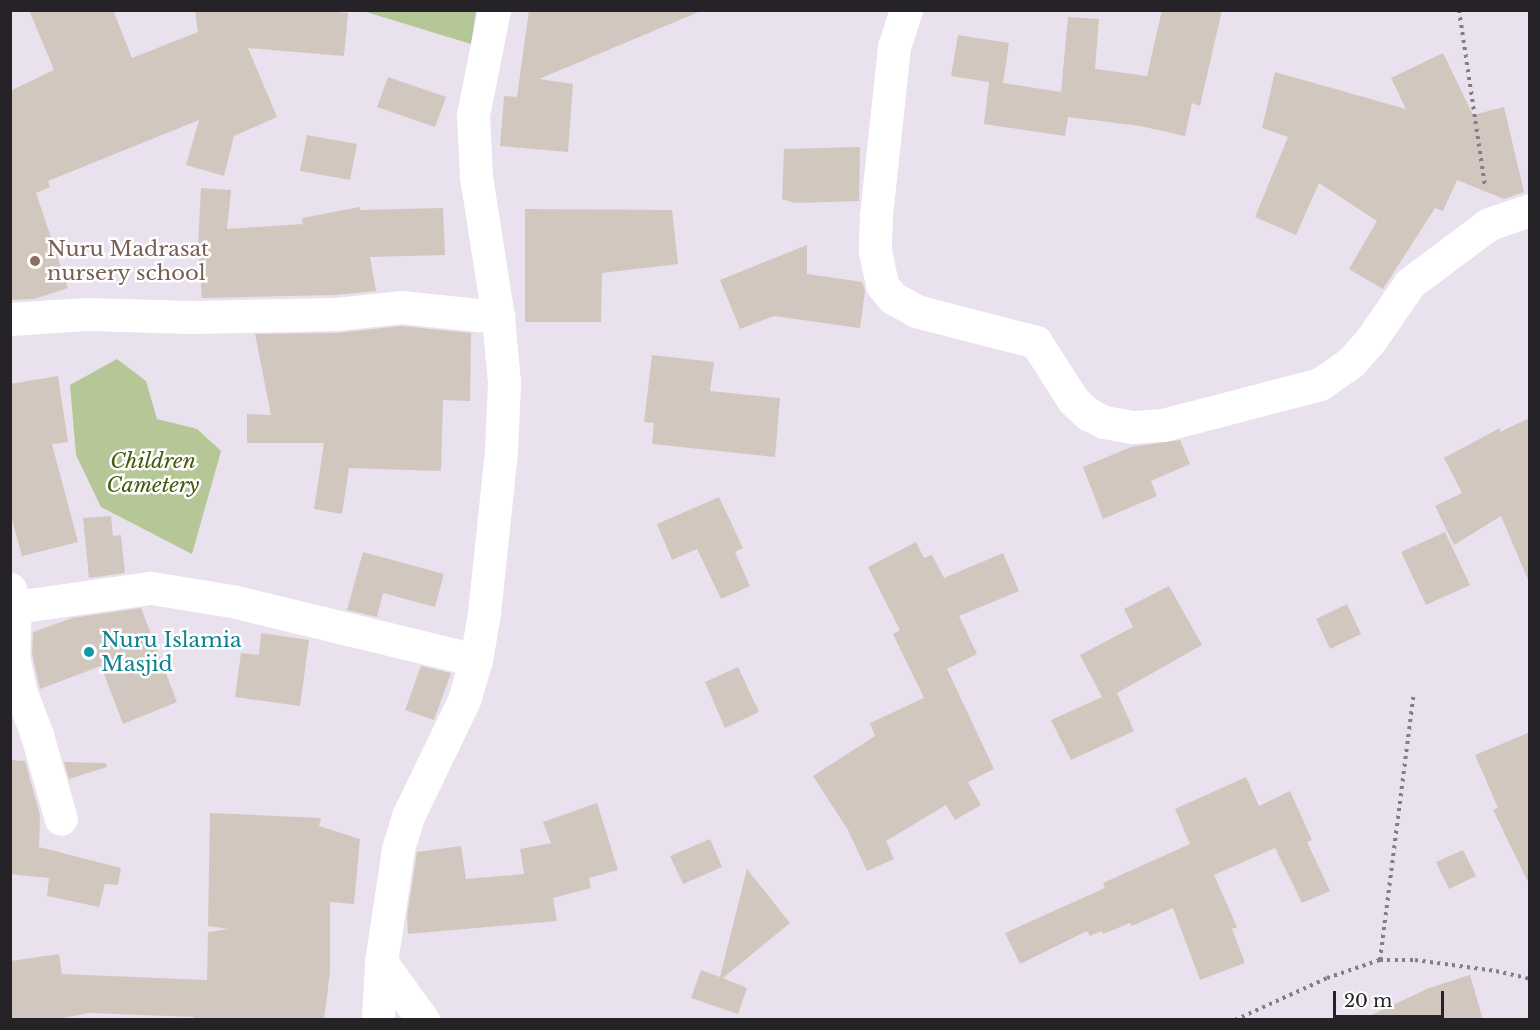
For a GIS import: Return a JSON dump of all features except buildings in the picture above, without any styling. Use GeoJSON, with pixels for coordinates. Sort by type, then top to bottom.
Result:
{"type":"FeatureCollection","features":[{"type":"Feature","properties":{"kind":"street"},"geometry":{"type":"LineString","coordinates":[[378,1020],[381,962],[398,849],[404,827],[464,700],[476,660],[501,452],[504,382],[498,318],[476,176],[473,115],[494,10]]}},
{"type":"Feature","properties":{"kind":"street"},"geometry":{"type":"LineString","coordinates":[[906,10],[894,47],[876,215],[875,251],[882,285],[893,298],[916,311],[1036,342],[1072,400],[1088,414],[1104,422],[1133,428],[1163,425],[1320,384],[1351,362],[1370,341],[1410,283],[1489,224],[1530,210]]}},
{"type":"Feature","properties":{"kind":"street"},"geometry":{"type":"LineString","coordinates":[[10,319],[86,314],[191,317],[336,314],[401,307],[498,318]]}},
{"type":"Feature","properties":{"kind":"street"},"geometry":{"type":"LineString","coordinates":[[61,819],[37,735],[20,690],[13,656],[13,598],[150,588],[232,601],[476,660]]}},
{"type":"Feature","properties":{"kind":"street"},"geometry":{"type":"LineString","coordinates":[[381,962],[423,1020]]}},
{"type":"Feature","properties":{"kind":"path"},"geometry":{"type":"LineString","coordinates":[[1459,10],[1477,125],[1489,224]]}},
{"type":"Feature","properties":{"kind":"path"},"geometry":{"type":"LineString","coordinates":[[1380,960],[1413,697]]}},
{"type":"Feature","properties":{"kind":"path"},"geometry":{"type":"LineString","coordinates":[[1235,1020],[1327,978],[1380,960],[1415,960],[1496,971],[1530,979]]}},
{"type":"Feature","properties":{"kind":"green space"},"geometry":{"type":"Polygon","coordinates":[[[363,11],[476,11],[471,44],[363,11]]]}},
{"type":"Feature","properties":{"kind":"green space","name":"Children Cametery"},"geometry":{"type":"Polygon","coordinates":[[[117,359],[146,381],[157,419],[197,429],[221,451],[192,554],[101,507],[76,455],[70,385],[117,359]]]}},
{"type":"Feature","properties":{"kind":"place","name":"Nuru Madrasat nursery school"},"geometry":{"type":"Point","coordinates":[35,261]}},
{"type":"Feature","properties":{"kind":"place","name":"Nuru Islamia Masjid"},"geometry":{"type":"Point","coordinates":[89,652]}}]}
